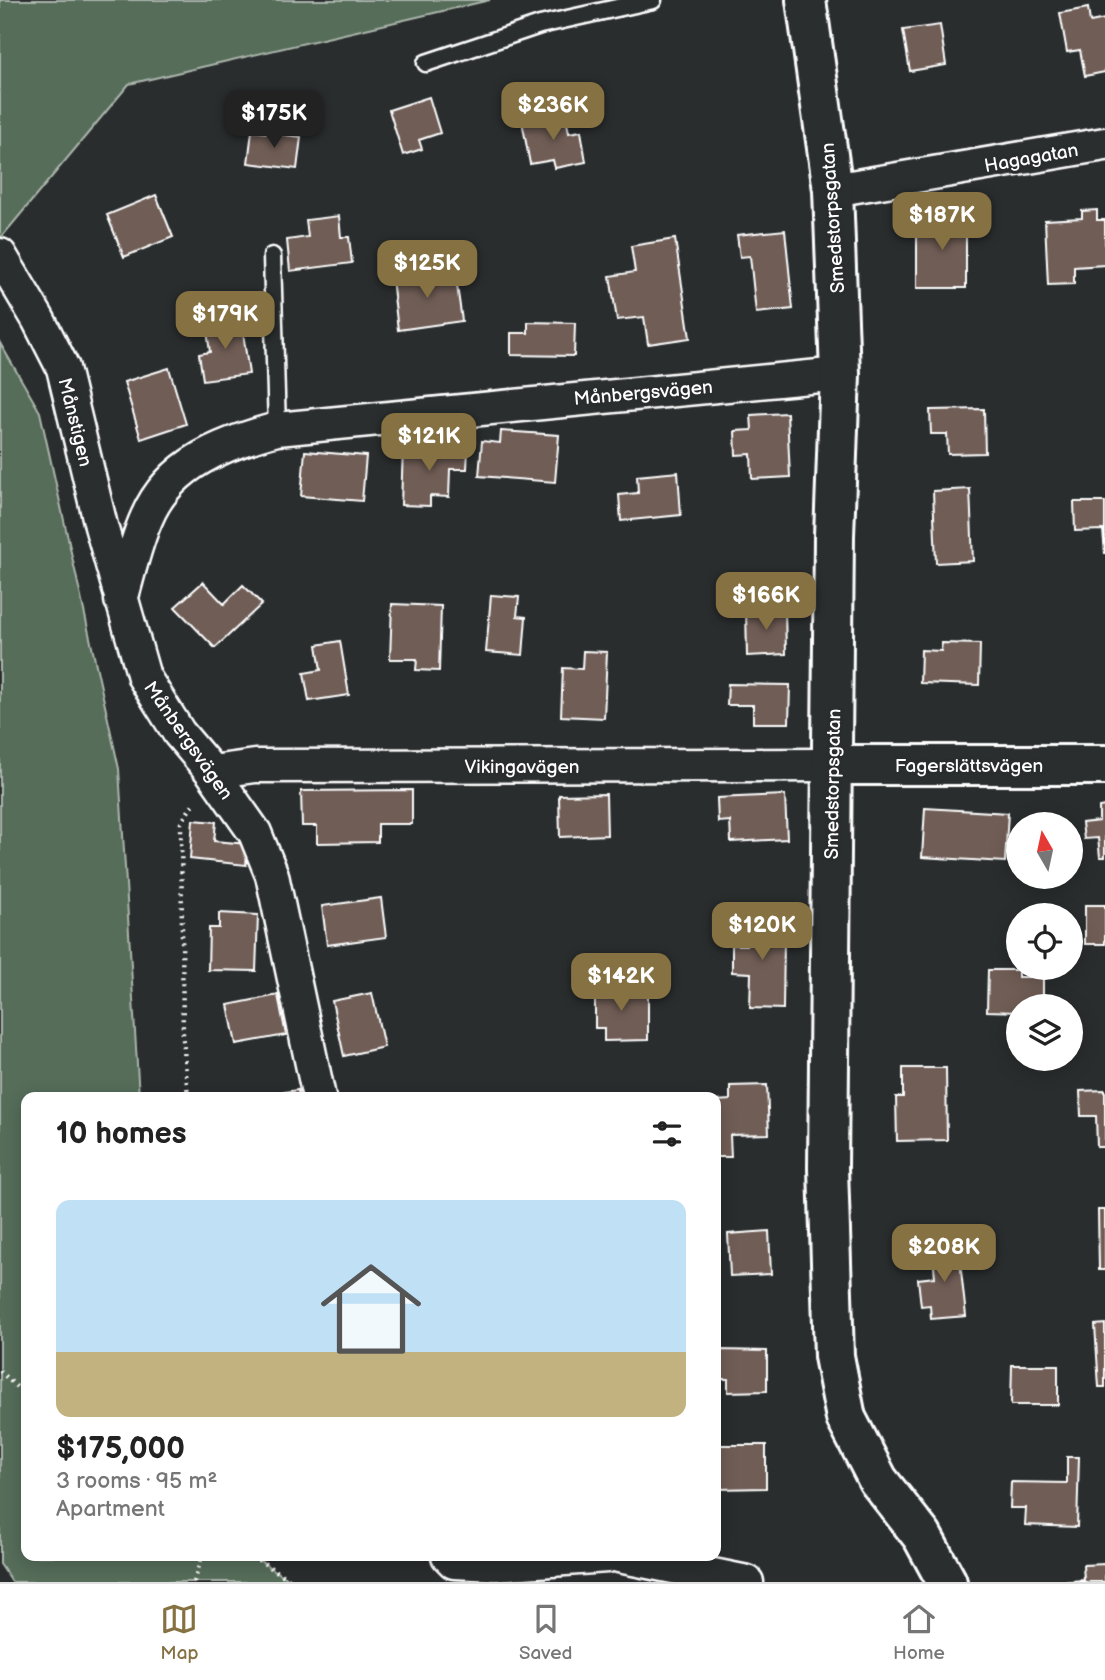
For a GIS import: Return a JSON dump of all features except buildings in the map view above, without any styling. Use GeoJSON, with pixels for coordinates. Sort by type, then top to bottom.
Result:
{"type":"FeatureCollection","features":[{"type":"Feature","properties":{"kind":"street","name":"Smedstorpsgatan"},"geometry":{"type":"LineString","coordinates":[[806,0],[833,190],[840,374],[828,1168],[834,1356],[846,1418],[878,1480],[922,1536],[947,1582]]}},
{"type":"Feature","properties":{"kind":"street","name":"Hagagatan"},"geometry":{"type":"LineString","coordinates":[[833,190],[1105,144]]}},
{"type":"Feature","properties":{"kind":"street","name":"Månstigen"},"geometry":{"type":"LineString","coordinates":[[0,255],[63,368],[121,600]]}},
{"type":"Feature","properties":{"kind":"street","name":"Månbergsvägen"},"geometry":{"type":"LineString","coordinates":[[318,1092],[272,876],[255,833],[212,772],[179,733],[144,677],[121,600],[147,516],[164,489],[205,453],[277,429],[840,374]]}},
{"type":"Feature","properties":{"kind":"street","name":"Fagerslättsvägen"},"geometry":{"type":"LineString","coordinates":[[832,765],[1105,765]]}},
{"type":"Feature","properties":{"kind":"street","name":"Vikingavägen"},"geometry":{"type":"LineString","coordinates":[[212,772],[255,766],[832,765]]}},
{"type":"Feature","properties":{"kind":"street"},"geometry":{"type":"LineString","coordinates":[[469,1561],[496,1564],[538,1561]]}},
{"type":"Feature","properties":{"kind":"street"},"geometry":{"type":"LineString","coordinates":[[644,1561],[747,1582]]}},
{"type":"Feature","properties":{"kind":"lane"},"geometry":{"type":"LineString","coordinates":[[426,62],[540,25],[653,0]]}},
{"type":"Feature","properties":{"kind":"lane"},"geometry":{"type":"LineString","coordinates":[[272,256],[277,429]]}},
{"type":"Feature","properties":{"kind":"path"},"geometry":{"type":"LineString","coordinates":[[188,1092],[183,1039],[181,824],[212,772]]}},
{"type":"Feature","properties":{"kind":"path"},"geometry":{"type":"LineString","coordinates":[[0,1371],[21,1390]]}},
{"type":"Feature","properties":{"kind":"path"},"geometry":{"type":"LineString","coordinates":[[194,1582],[200,1561]]}},
{"type":"Feature","properties":{"kind":"path"},"geometry":{"type":"LineString","coordinates":[[260,1561],[294,1582]]}},
{"type":"Feature","properties":{"kind":"green space"},"geometry":{"type":"Polygon","coordinates":[[[0,0],[490,0],[129,84],[0,239],[0,0]]]}},
{"type":"Feature","properties":{"kind":"green space"},"geometry":{"type":"Polygon","coordinates":[[[0,343],[40,412],[119,769],[139,1092],[21,1092],[21,1561],[260,1561],[293,1582],[12,1582],[0,1564],[0,343]]]}}]}
